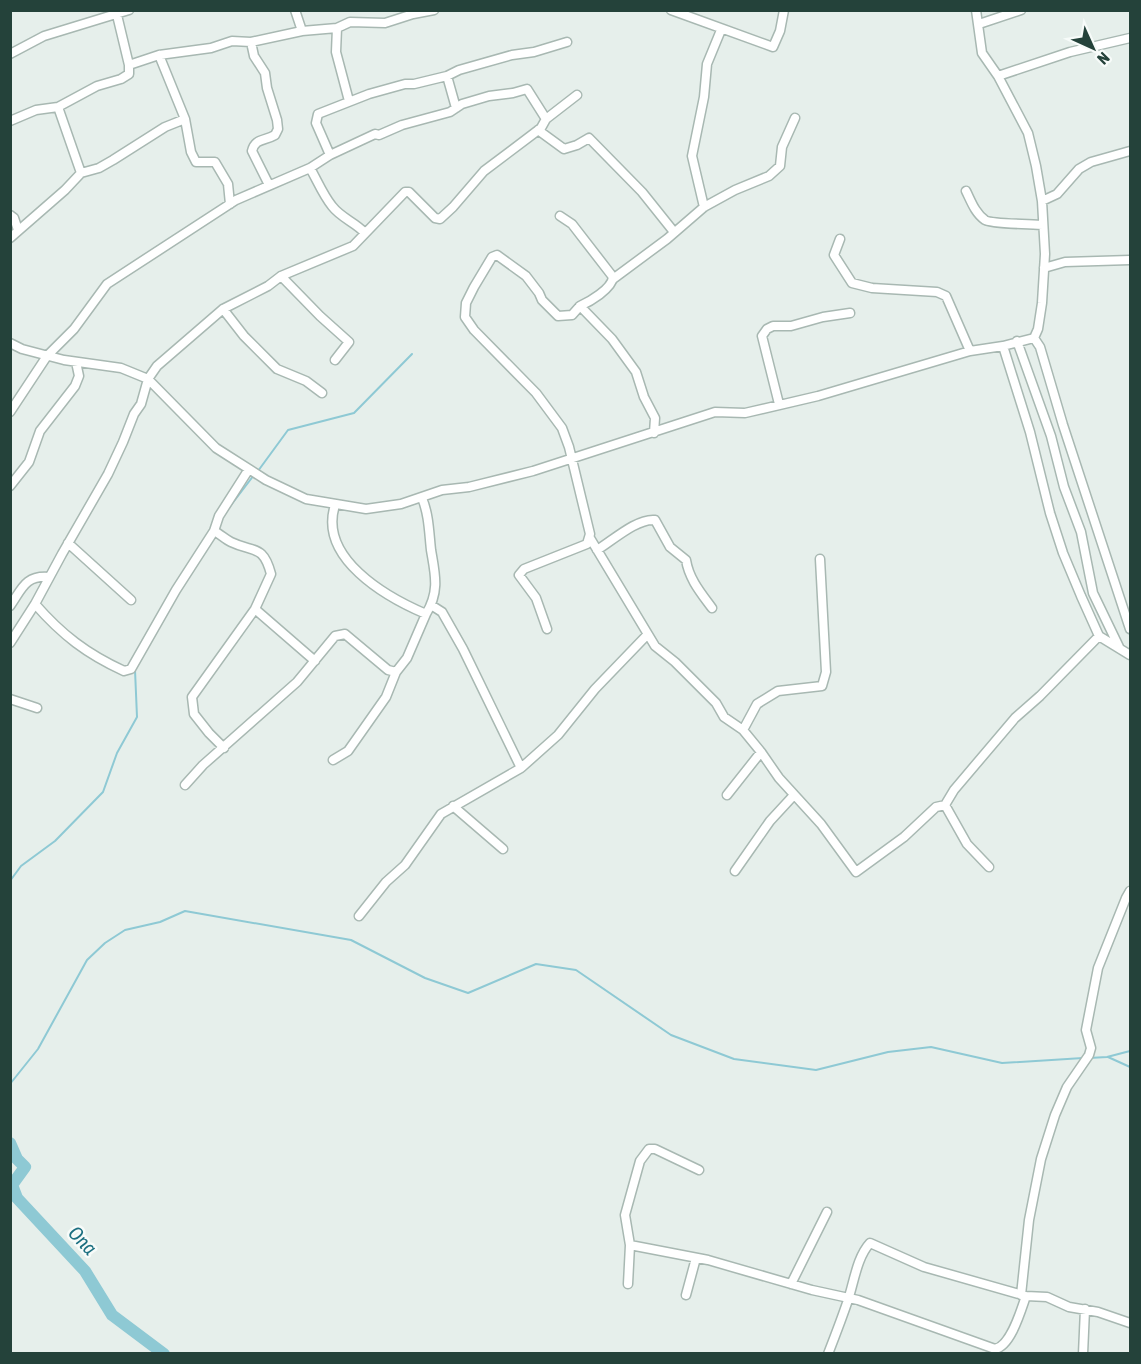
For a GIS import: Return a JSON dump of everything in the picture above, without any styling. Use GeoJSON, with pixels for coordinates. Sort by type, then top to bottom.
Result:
{"type":"FeatureCollection","features":[{"type":"Feature","properties":{"kind":"street"},"geometry":{"type":"LineString","coordinates":[[95,21],[97,10]]}},
{"type":"Feature","properties":{"kind":"street"},"geometry":{"type":"LineString","coordinates":[[10,54],[44,36],[129,10]]}},
{"type":"Feature","properties":{"kind":"street"},"geometry":{"type":"LineString","coordinates":[[295,10],[302,31]]}},
{"type":"Feature","properties":{"kind":"street"},"geometry":{"type":"LineString","coordinates":[[129,64],[159,55],[211,48],[232,40],[251,42],[302,31],[337,28],[350,22],[385,23],[434,10]]}},
{"type":"Feature","properties":{"kind":"street"},"geometry":{"type":"LineString","coordinates":[[671,10],[773,47],[780,31],[784,10]]}},
{"type":"Feature","properties":{"kind":"street"},"geometry":{"type":"LineString","coordinates":[[976,10],[982,53],[998,76],[1028,133],[1036,166],[1042,201],[1044,268],[1042,303],[1038,329],[1034,338]]}},
{"type":"Feature","properties":{"kind":"street"},"geometry":{"type":"LineString","coordinates":[[979,24],[1021,10]]}},
{"type":"Feature","properties":{"kind":"street"},"geometry":{"type":"LineString","coordinates":[[10,121],[36,110],[58,107],[97,86],[129,74],[129,64],[117,15]]}},
{"type":"Feature","properties":{"kind":"street"},"geometry":{"type":"LineString","coordinates":[[337,28],[336,52],[349,101]]}},
{"type":"Feature","properties":{"kind":"street"},"geometry":{"type":"LineString","coordinates":[[704,207],[692,156],[704,97],[707,64],[721,30]]}},
{"type":"Feature","properties":{"kind":"street"},"geometry":{"type":"LineString","coordinates":[[998,76],[1070,52],[1131,38]]}},
{"type":"Feature","properties":{"kind":"street"},"geometry":{"type":"LineString","coordinates":[[251,42],[254,56],[265,73],[267,88],[278,120],[275,135],[258,141],[252,151],[269,185]]}},
{"type":"Feature","properties":{"kind":"street"},"geometry":{"type":"LineString","coordinates":[[330,155],[316,119],[318,114],[349,101],[405,84],[447,76],[459,70],[567,42]]}},
{"type":"Feature","properties":{"kind":"street"},"geometry":{"type":"LineString","coordinates":[[159,55],[185,120],[191,152],[196,162],[216,162],[228,184],[230,204]]}},
{"type":"Feature","properties":{"kind":"street"},"geometry":{"type":"LineString","coordinates":[[447,76],[456,108]]}},
{"type":"Feature","properties":{"kind":"street"},"geometry":{"type":"LineString","coordinates":[[10,412],[47,356],[74,329],[107,284],[230,204],[310,168],[330,155],[375,134],[379,135],[412,122],[450,112],[462,104],[489,96],[527,89],[546,119]]}},
{"type":"Feature","properties":{"kind":"street"},"geometry":{"type":"LineString","coordinates":[[10,643],[35,604],[108,474],[134,414],[141,404],[148,379],[157,366],[223,309],[268,286],[281,276],[353,246],[407,191],[435,219],[440,219],[484,171],[538,130],[546,119],[577,95]]}},
{"type":"Feature","properties":{"kind":"street"},"geometry":{"type":"LineString","coordinates":[[58,107],[81,173]]}},
{"type":"Feature","properties":{"kind":"street"},"geometry":{"type":"LineString","coordinates":[[795,118],[782,147],[780,166],[769,176],[735,190],[704,207],[613,279],[611,285],[585,305],[580,306],[572,315],[558,315],[542,300],[526,276],[497,255],[492,257],[483,269],[466,303],[464,313],[474,330],[536,393],[566,436],[590,538],[646,635],[654,646],[675,662],[716,703],[724,717],[743,730],[779,778],[821,824],[856,873],[904,837],[936,807],[945,806]]}},
{"type":"Feature","properties":{"kind":"street"},"geometry":{"type":"LineString","coordinates":[[10,238],[81,173],[99,168],[165,127],[185,120]]}},
{"type":"Feature","properties":{"kind":"street"},"geometry":{"type":"LineString","coordinates":[[538,130],[564,149],[577,146],[589,138],[642,192],[674,232]]}},
{"type":"Feature","properties":{"kind":"street"},"geometry":{"type":"LineString","coordinates":[[1042,201],[1057,194],[1079,169],[1091,162],[1131,151]]}},
{"type":"Feature","properties":{"kind":"street"},"geometry":{"type":"LineString","coordinates":[[310,168],[332,206],[345,219],[357,224],[365,233]]}},
{"type":"Feature","properties":{"kind":"street"},"geometry":{"type":"LineString","coordinates":[[966,191],[974,207],[985,220],[1043,225]]}},
{"type":"Feature","properties":{"kind":"street"},"geometry":{"type":"LineString","coordinates":[[10,215],[14,218],[18,230]]}},
{"type":"Feature","properties":{"kind":"street"},"geometry":{"type":"LineString","coordinates":[[560,216],[574,227],[602,261],[613,279]]}},
{"type":"Feature","properties":{"kind":"street"},"geometry":{"type":"LineString","coordinates":[[840,239],[834,255],[852,283],[872,288],[937,292],[946,296],[970,351]]}},
{"type":"Feature","properties":{"kind":"street"},"geometry":{"type":"LineString","coordinates":[[1044,268],[1065,262],[1131,260]]}},
{"type":"Feature","properties":{"kind":"street"},"geometry":{"type":"LineString","coordinates":[[281,276],[349,342],[335,360]]}},
{"type":"Feature","properties":{"kind":"street"},"geometry":{"type":"LineString","coordinates":[[580,306],[612,339],[636,372],[644,397],[655,418],[654,433]]}},
{"type":"Feature","properties":{"kind":"street"},"geometry":{"type":"LineString","coordinates":[[223,309],[244,336],[277,369],[306,381],[320,394],[322,393]]}},
{"type":"Feature","properties":{"kind":"street"},"geometry":{"type":"LineString","coordinates":[[779,404],[763,343],[762,336],[767,329],[773,326],[790,326],[823,317],[850,313]]}},
{"type":"Feature","properties":{"kind":"street"},"geometry":{"type":"LineString","coordinates":[[10,343],[47,356],[76,362],[110,365],[148,379],[205,439],[249,469],[286,491],[306,499],[366,509],[385,508],[442,490],[469,487],[572,459],[715,412],[745,413],[838,391],[970,351],[1034,338]]}},
{"type":"Feature","properties":{"kind":"street"},"geometry":{"type":"LineString","coordinates":[[1034,338],[1040,347],[1063,425],[1131,628]]}},
{"type":"Feature","properties":{"kind":"street"},"geometry":{"type":"LineString","coordinates":[[1017,341],[1039,408],[1051,436],[1064,487],[1081,532],[1093,593],[1119,647]]}},
{"type":"Feature","properties":{"kind":"street"},"geometry":{"type":"LineString","coordinates":[[1003,346],[1030,432],[1036,462],[1060,543],[1099,636],[1131,655]]}},
{"type":"Feature","properties":{"kind":"street"},"geometry":{"type":"LineString","coordinates":[[10,486],[29,462],[40,431],[75,386],[79,376],[76,362]]}},
{"type":"Feature","properties":{"kind":"street"},"geometry":{"type":"LineString","coordinates":[[35,604],[55,627],[78,646],[124,671],[131,669],[176,590],[214,531],[219,516],[249,469]]}},
{"type":"Feature","properties":{"kind":"street"},"geometry":{"type":"LineString","coordinates":[[333,760],[348,751],[386,697],[396,672],[407,658],[431,605],[435,593],[436,575],[427,509],[422,498]]}},
{"type":"Feature","properties":{"kind":"street"},"geometry":{"type":"LineString","coordinates":[[335,505],[332,517],[341,555],[357,571],[383,590],[388,597],[426,614]]}},
{"type":"Feature","properties":{"kind":"street"},"geometry":{"type":"LineString","coordinates":[[597,550],[627,529],[650,519],[655,520],[670,547],[686,560],[693,583],[712,608]]}},
{"type":"Feature","properties":{"kind":"street"},"geometry":{"type":"LineString","coordinates":[[214,531],[231,542],[260,552],[267,560],[271,574],[255,609],[192,698],[194,714],[224,748]]}},
{"type":"Feature","properties":{"kind":"street"},"geometry":{"type":"LineString","coordinates":[[547,629],[536,598],[519,575],[524,569],[587,544],[590,538]]}},
{"type":"Feature","properties":{"kind":"street"},"geometry":{"type":"LineString","coordinates":[[68,543],[131,600]]}},
{"type":"Feature","properties":{"kind":"street"},"geometry":{"type":"LineString","coordinates":[[743,730],[757,704],[778,692],[822,686],[826,672],[820,559]]}},
{"type":"Feature","properties":{"kind":"street"},"geometry":{"type":"LineString","coordinates":[[10,606],[29,580],[38,576],[49,577]]}},
{"type":"Feature","properties":{"kind":"street"},"geometry":{"type":"LineString","coordinates":[[431,605],[442,612],[464,649],[521,768]]}},
{"type":"Feature","properties":{"kind":"street"},"geometry":{"type":"LineString","coordinates":[[255,609],[315,661]]}},
{"type":"Feature","properties":{"kind":"street"},"geometry":{"type":"LineString","coordinates":[[185,785],[242,728],[297,682],[335,636],[345,634],[387,670],[396,672]]}},
{"type":"Feature","properties":{"kind":"street"},"geometry":{"type":"LineString","coordinates":[[359,916],[386,882],[405,864],[441,814],[521,768],[558,735],[595,689],[646,635]]}},
{"type":"Feature","properties":{"kind":"street"},"geometry":{"type":"LineString","coordinates":[[945,806],[954,790],[1015,718],[1099,636]]}},
{"type":"Feature","properties":{"kind":"street"},"geometry":{"type":"LineString","coordinates":[[10,699],[37,708]]}},
{"type":"Feature","properties":{"kind":"street"},"geometry":{"type":"LineString","coordinates":[[727,795],[761,752]]}},
{"type":"Feature","properties":{"kind":"street"},"geometry":{"type":"LineString","coordinates":[[735,870],[770,821],[794,795]]}},
{"type":"Feature","properties":{"kind":"street"},"geometry":{"type":"LineString","coordinates":[[453,806],[503,849]]}},
{"type":"Feature","properties":{"kind":"street"},"geometry":{"type":"LineString","coordinates":[[945,806],[967,844],[989,867]]}},
{"type":"Feature","properties":{"kind":"street"},"geometry":{"type":"LineString","coordinates":[[630,1245],[696,1257],[894,1311],[996,1349],[1005,1345],[1016,1322],[1024,1296],[1029,1220],[1041,1159],[1054,1115],[1067,1087],[1089,1055],[1091,1048],[1086,1030],[1098,968],[1126,898],[1131,891]]}},
{"type":"Feature","properties":{"kind":"street"},"geometry":{"type":"LineString","coordinates":[[628,1284],[630,1245],[625,1215],[640,1161],[649,1149],[655,1149],[699,1170]]}},
{"type":"Feature","properties":{"kind":"street"},"geometry":{"type":"LineString","coordinates":[[790,1284],[827,1212]]}},
{"type":"Feature","properties":{"kind":"street"},"geometry":{"type":"LineString","coordinates":[[828,1353],[849,1299],[856,1271],[870,1243],[924,1267],[1024,1296],[1040,1296],[1070,1307],[1131,1323]]}},
{"type":"Feature","properties":{"kind":"street"},"geometry":{"type":"LineString","coordinates":[[686,1295],[696,1257]]}},
{"type":"Feature","properties":{"kind":"street"},"geometry":{"type":"LineString","coordinates":[[1083,1353],[1085,1310]]}},
{"type":"Feature","properties":{"kind":"waterway"},"geometry":{"type":"LineString","coordinates":[[258,471],[288,430],[354,413],[412,354]]}},
{"type":"Feature","properties":{"kind":"waterway"},"geometry":{"type":"LineString","coordinates":[[228,509],[254,475]]}},
{"type":"Feature","properties":{"kind":"waterway"},"geometry":{"type":"LineString","coordinates":[[10,881],[21,866],[55,841],[103,792],[117,753],[137,717],[135,670]]}},
{"type":"Feature","properties":{"kind":"waterway"},"geometry":{"type":"LineString","coordinates":[[10,1084],[38,1049],[87,960],[105,943],[125,930],[160,922],[185,911],[351,940],[425,978],[468,993],[536,964],[576,970],[671,1035],[734,1059],[816,1070],[888,1052],[931,1047],[1002,1063],[1083,1058]]}},
{"type":"Feature","properties":{"kind":"waterway"},"geometry":{"type":"LineString","coordinates":[[1089,1058],[1107,1057],[1130,1051]]}},
{"type":"Feature","properties":{"kind":"waterway"},"geometry":{"type":"LineString","coordinates":[[1108,1057],[1130,1067]]}},
{"type":"Feature","properties":{"kind":"waterway","name":"Ona"},"geometry":{"type":"LineString","coordinates":[[10,1143],[17,1159],[25,1167],[12,1185],[17,1198],[85,1271],[112,1315],[164,1354]]}}]}
